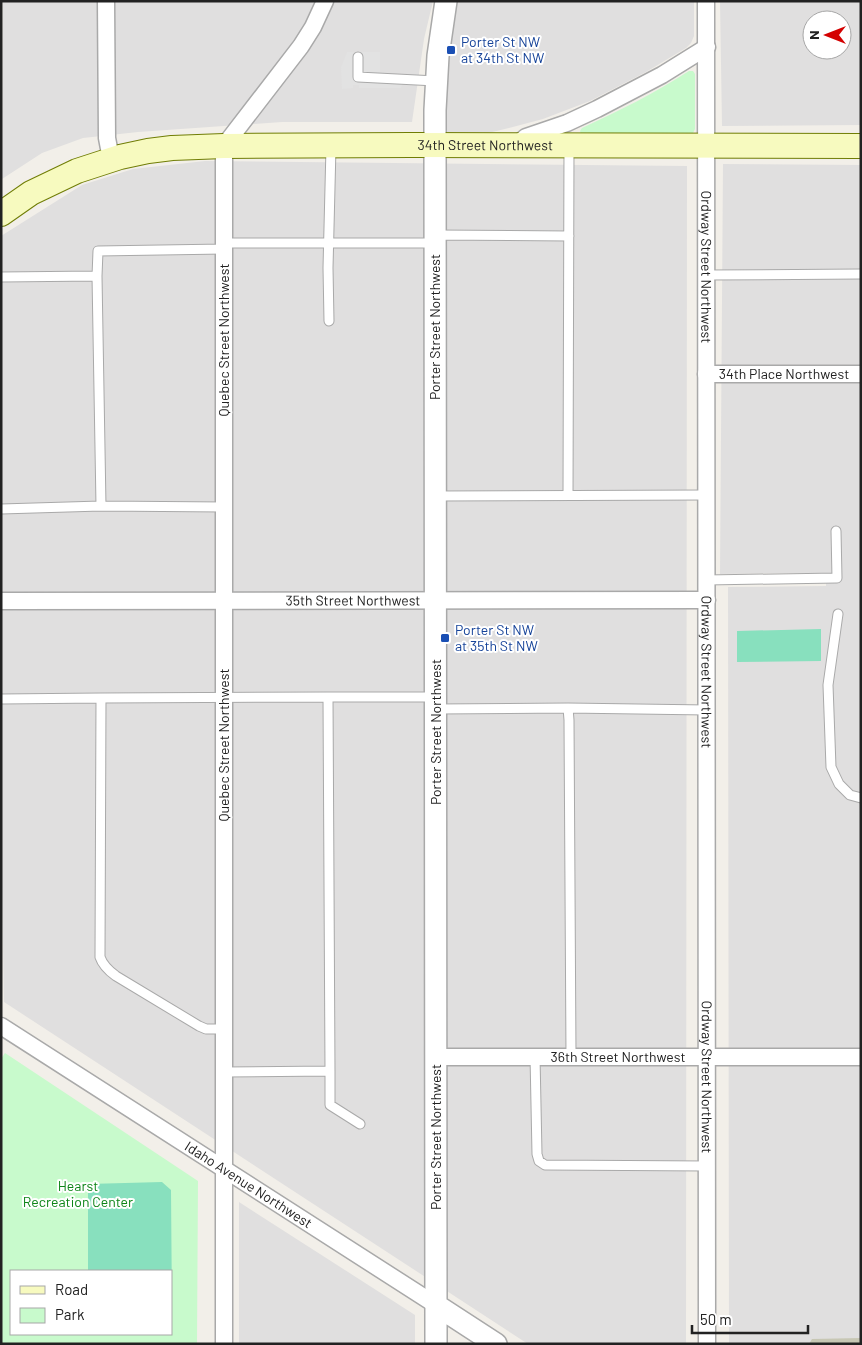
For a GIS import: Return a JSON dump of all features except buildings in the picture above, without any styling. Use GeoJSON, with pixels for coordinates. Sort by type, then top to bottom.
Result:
{"type":"FeatureCollection","features":[{"type":"Feature","properties":{"kind":"main road","name":"34th Street Northwest"},"geometry":{"type":"LineString","coordinates":[[1,214],[46,185],[77,171],[111,160],[163,149],[224,146],[861,146]]}},
{"type":"Feature","properties":{"kind":"street"},"geometry":{"type":"LineString","coordinates":[[106,1],[107,138],[111,160]]}},
{"type":"Feature","properties":{"kind":"street"},"geometry":{"type":"LineString","coordinates":[[224,146],[301,46],[314,27],[325,1]]}},
{"type":"Feature","properties":{"kind":"street","name":"Porter Street Northwest"},"geometry":{"type":"LineString","coordinates":[[436,1344],[435,146],[436,81],[446,1]]}},
{"type":"Feature","properties":{"kind":"street","name":"Ordway Street Northwest"},"geometry":{"type":"LineString","coordinates":[[706,1],[707,1344]]}},
{"type":"Feature","properties":{"kind":"street"},"geometry":{"type":"LineString","coordinates":[[516,146],[526,137],[567,123],[611,102],[707,48]]}},
{"type":"Feature","properties":{"kind":"street","name":"Quebec Street Northwest"},"geometry":{"type":"LineString","coordinates":[[224,146],[224,1344]]}},
{"type":"Feature","properties":{"kind":"street","name":"34th Place Northwest"},"geometry":{"type":"LineString","coordinates":[[706,374],[861,374]]}},
{"type":"Feature","properties":{"kind":"street","name":"35th Street Northwest"},"geometry":{"type":"LineString","coordinates":[[1,601],[707,600]]}},
{"type":"Feature","properties":{"kind":"street","name":"Idaho Avenue Northwest"},"geometry":{"type":"LineString","coordinates":[[1,1026],[496,1344]]}},
{"type":"Feature","properties":{"kind":"street","name":"36th Street Northwest"},"geometry":{"type":"LineString","coordinates":[[436,1057],[861,1057]]}},
{"type":"Feature","properties":{"kind":"lane"},"geometry":{"type":"LineString","coordinates":[[358,57],[358,77],[436,81]]}},
{"type":"Feature","properties":{"kind":"lane"},"geometry":{"type":"LineString","coordinates":[[328,322],[331,146]]}},
{"type":"Feature","properties":{"kind":"lane"},"geometry":{"type":"LineString","coordinates":[[568,496],[569,146]]}},
{"type":"Feature","properties":{"kind":"lane"},"geometry":{"type":"LineString","coordinates":[[101,506],[98,251],[569,236]]}},
{"type":"Feature","properties":{"kind":"lane"},"geometry":{"type":"LineString","coordinates":[[706,275],[861,274]]}},
{"type":"Feature","properties":{"kind":"lane"},"geometry":{"type":"LineString","coordinates":[[1,277],[97,276]]}},
{"type":"Feature","properties":{"kind":"lane"},"geometry":{"type":"LineString","coordinates":[[435,496],[706,495]]}},
{"type":"Feature","properties":{"kind":"lane"},"geometry":{"type":"LineString","coordinates":[[1,509],[101,506],[224,507]]}},
{"type":"Feature","properties":{"kind":"lane"},"geometry":{"type":"LineString","coordinates":[[706,580],[836,578],[836,531]]}},
{"type":"Feature","properties":{"kind":"lane"},"geometry":{"type":"LineString","coordinates":[[838,614],[828,685],[831,767],[839,784],[850,795],[861,798]]}},
{"type":"Feature","properties":{"kind":"lane"},"geometry":{"type":"LineString","coordinates":[[1,699],[328,697],[568,708],[707,710]]}},
{"type":"Feature","properties":{"kind":"lane"},"geometry":{"type":"LineString","coordinates":[[328,697],[330,1105],[360,1124]]}},
{"type":"Feature","properties":{"kind":"lane"},"geometry":{"type":"LineString","coordinates":[[101,698],[100,957],[102,963],[116,976],[199,1026],[206,1029],[224,1029]]}},
{"type":"Feature","properties":{"kind":"lane"},"geometry":{"type":"LineString","coordinates":[[568,708],[570,720],[571,1056]]}},
{"type":"Feature","properties":{"kind":"lane"},"geometry":{"type":"LineString","coordinates":[[535,1056],[536,1154],[539,1161],[545,1165],[707,1166]]}},
{"type":"Feature","properties":{"kind":"lane"},"geometry":{"type":"LineString","coordinates":[[224,1072],[330,1072]]}},
{"type":"Feature","properties":{"kind":"shaded area"},"geometry":{"type":"Polygon","coordinates":[[[3,1],[433,1],[424,39],[412,122],[282,122],[138,132],[83,138],[42,153],[2,179],[3,1]]]}},
{"type":"Feature","properties":{"kind":"shaded area"},"geometry":{"type":"Polygon","coordinates":[[[456,1],[694,1],[694,36],[686,48],[646,72],[590,101],[543,119],[484,134],[447,134],[445,127],[446,77],[456,1]]]}},
{"type":"Feature","properties":{"kind":"shaded area"},"geometry":{"type":"Polygon","coordinates":[[[720,1],[861,1],[861,125],[722,126],[720,1]]]}},
{"type":"Feature","properties":{"kind":"shaded area"},"geometry":{"type":"Polygon","coordinates":[[[347,52],[380,52],[380,74],[418,74],[417,82],[405,83],[401,88],[359,88],[359,85],[353,85],[353,88],[342,89],[341,67],[347,52]]]}},
{"type":"Feature","properties":{"kind":"shaded area"},"geometry":{"type":"Polygon","coordinates":[[[205,161],[687,166],[686,1344],[528,1344],[4,1002],[1,829],[1,236],[82,185],[133,169],[205,161]]]}},
{"type":"Feature","properties":{"kind":"shaded area"},"geometry":{"type":"Polygon","coordinates":[[[723,164],[861,165],[861,1344],[729,1344],[728,587],[826,586],[826,573],[720,574],[723,164]]]}},
{"type":"Feature","properties":{"kind":"shaded area"},"geometry":{"type":"Polygon","coordinates":[[[239,1202],[415,1315],[415,1344],[239,1344],[239,1202]]]}},
{"type":"Feature","properties":{"kind":"shaded area"},"geometry":{"type":"Polygon","coordinates":[[[861,1338],[861,1344],[809,1344],[812,1339],[861,1338]]]}},
{"type":"Feature","properties":{"kind":"green space"},"geometry":{"type":"Polygon","coordinates":[[[689,71],[693,71],[695,74],[695,129],[692,135],[581,134],[582,128],[637,101],[689,71]]]}},
{"type":"Feature","properties":{"kind":"green space"},"geometry":{"type":"Polygon","coordinates":[[[821,629],[821,661],[737,662],[737,631],[821,629]]]}},
{"type":"Feature","properties":{"kind":"green space","name":"Hearst Recreation Center"},"geometry":{"type":"Polygon","coordinates":[[[5,1053],[198,1181],[197,1344],[1,1344],[1,1059],[5,1053]]]}},
{"type":"Feature","properties":{"kind":"green space"},"geometry":{"type":"Polygon","coordinates":[[[162,1182],[171,1190],[172,1270],[88,1270],[88,1184],[162,1182]]]}},
{"type":"Feature","properties":{"kind":"place","name":"Porter St NW at 34th St NW"},"geometry":{"type":"Point","coordinates":[451,50]}},
{"type":"Feature","properties":{"kind":"place","name":"Porter St NW at 35th St NW"},"geometry":{"type":"Point","coordinates":[445,638]}}]}
